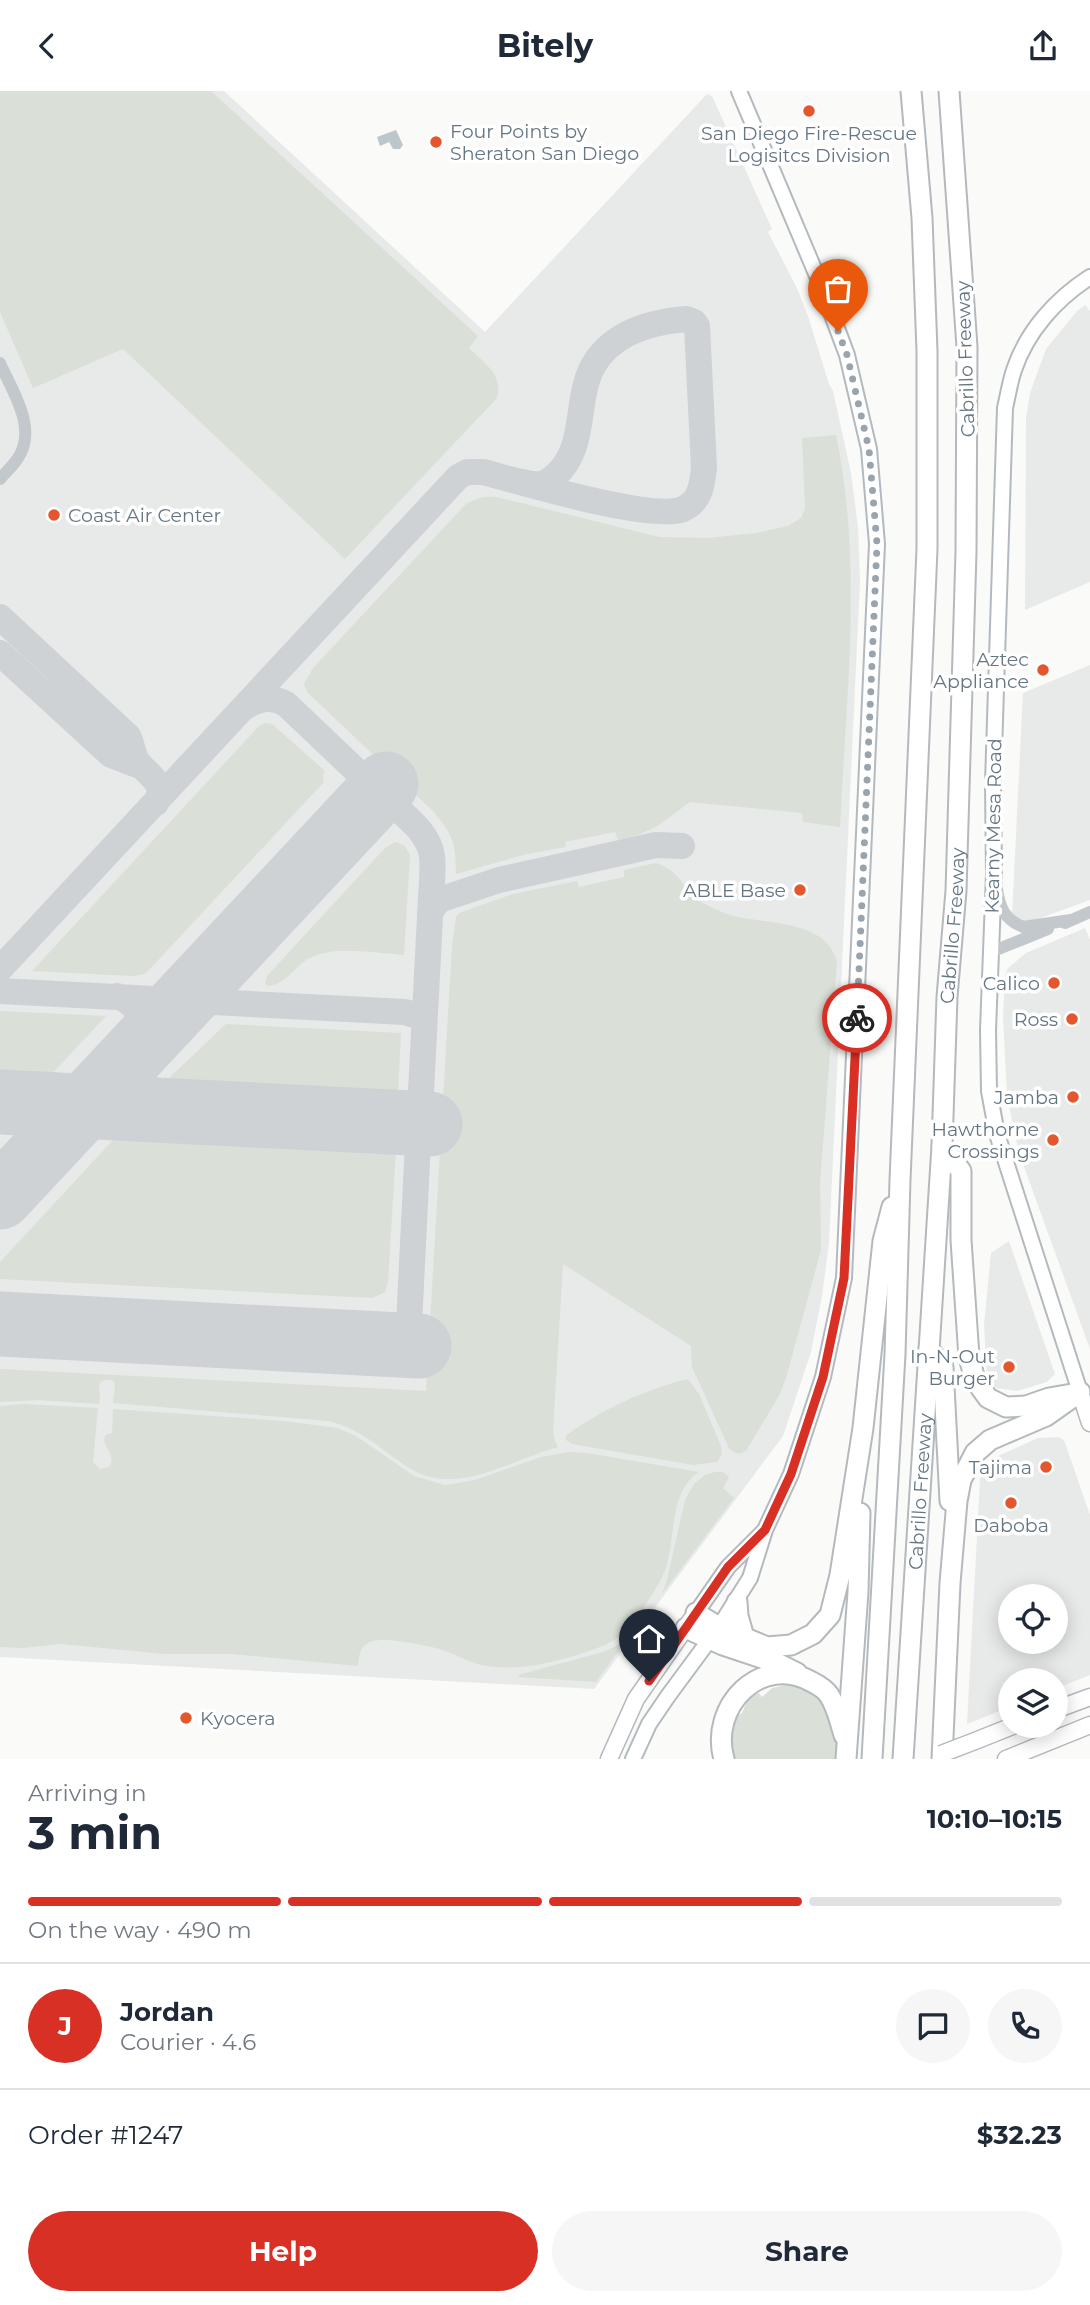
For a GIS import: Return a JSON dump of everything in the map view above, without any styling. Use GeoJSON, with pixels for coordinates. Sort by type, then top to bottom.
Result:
{"type":"FeatureCollection","features":[{"type":"Feature","properties":{"kind":"highway","name":"Cabrillo Freeway"},"geometry":{"type":"LineString","coordinates":[[872,1759],[895,1354],[927,549],[926,324],[922,218],[911,91]]}},
{"type":"Feature","properties":{"kind":"highway","name":"Cabrillo Freeway"},"geometry":{"type":"LineString","coordinates":[[903,1759],[942,1146],[947,997],[957,878],[968,449],[967,347],[949,91]]}},
{"type":"Feature","properties":{"kind":"highway"},"geometry":{"type":"LineString","coordinates":[[942,1146],[961,1171],[961,1240],[969,1357],[975,1380],[988,1398],[1006,1407],[1026,1406],[1085,1390]]}},
{"type":"Feature","properties":{"kind":"highway"},"geometry":{"type":"LineString","coordinates":[[691,1621],[715,1633],[744,1637],[767,1647],[791,1646],[813,1634],[830,1615],[840,1575],[863,1428],[883,1241],[900,1179]]}},
{"type":"Feature","properties":{"kind":"highway"},"geometry":{"type":"LineString","coordinates":[[929,1349],[943,1367],[950,1498],[950,1583]]}},
{"type":"Feature","properties":{"kind":"highway"},"geometry":{"type":"LineString","coordinates":[[942,1759],[950,1583],[958,1491],[964,1473],[975,1453],[990,1440],[1046,1416],[1085,1390]]}},
{"type":"Feature","properties":{"kind":"highway"},"geometry":{"type":"LineString","coordinates":[[847,1752],[858,1592],[863,1428]]}},
{"type":"Feature","properties":{"kind":"highway"},"geometry":{"type":"LineString","coordinates":[[737,1602],[744,1637]]}},
{"type":"Feature","properties":{"kind":"highway"},"geometry":{"type":"LineString","coordinates":[[715,1633],[723,1645],[777,1663],[828,1693],[838,1714],[847,1752]]}},
{"type":"Feature","properties":{"kind":"highway"},"geometry":{"type":"LineString","coordinates":[[724,1759],[721,1745],[722,1727],[725,1715],[736,1696],[762,1678],[801,1675]]}},
{"type":"Feature","properties":{"kind":"main road"},"geometry":{"type":"LineString","coordinates":[[632,1759],[649,1724],[737,1602],[750,1578],[765,1530],[791,1474],[823,1377],[844,1278],[877,544],[869,449],[847,355],[820,283],[739,91]]}},
{"type":"Feature","properties":{"kind":"main road","name":"Kearny Mesa Road"},"geometry":{"type":"LineString","coordinates":[[1085,1390],[997,1134],[988,1079],[994,874],[993,783],[1005,408],[1014,369],[1037,326],[1063,297],[1090,277]]}},
{"type":"Feature","properties":{"kind":"main road"},"geometry":{"type":"LineString","coordinates":[[1085,1390],[1090,1423]]}},
{"type":"Feature","properties":{"kind":"main road"},"geometry":{"type":"LineString","coordinates":[[609,1759],[636,1699],[728,1567],[765,1530]]}},
{"type":"Feature","properties":{"kind":"main road"},"geometry":{"type":"LineString","coordinates":[[1068,1705],[1090,1697]]}},
{"type":"Feature","properties":{"kind":"main road"},"geometry":{"type":"LineString","coordinates":[[1006,1759],[1090,1725]]}},
{"type":"Feature","properties":{"kind":"main road"},"geometry":{"type":"LineString","coordinates":[[928,1759],[998,1732]]}},
{"type":"Feature","properties":{"kind":"street"},"geometry":{"type":"LineString","coordinates":[[0,363],[24,419],[26,431],[19,457],[0,479]]}},
{"type":"Feature","properties":{"kind":"street"},"geometry":{"type":"LineString","coordinates":[[994,874],[1000,907],[1013,923],[1023,927],[1035,927],[1070,920]]}},
{"type":"Feature","properties":{"kind":"street"},"geometry":{"type":"LineString","coordinates":[[991,952],[1090,912]]}},
{"type":"Feature","properties":{"kind":"shaded area"},"geometry":{"type":"Polygon","coordinates":[[[0,91],[224,91],[485,332],[707,94],[712,96],[772,229],[768,232],[797,288],[808,316],[833,391],[851,473],[858,527],[860,581],[829,1243],[822,1296],[811,1352],[783,1436],[594,1689],[0,1657],[0,91]]]}},
{"type":"Feature","properties":{"kind":"shaded area"},"geometry":{"type":"Polygon","coordinates":[[[0,91],[211,91],[478,336],[469,348],[495,376],[498,382],[497,398],[345,559],[123,349],[33,388],[0,312],[0,91]]]}},
{"type":"Feature","properties":{"kind":"shaded area"},"geometry":{"type":"Polygon","coordinates":[[[396,130],[403,145],[400,149],[393,149],[389,142],[380,146],[377,137],[396,130]]]}},
{"type":"Feature","properties":{"kind":"shaded area"},"geometry":{"type":"Polygon","coordinates":[[[1085,305],[1090,311],[1090,582],[1025,610],[1026,418],[1030,393],[1046,349],[1085,305]]]}},
{"type":"Feature","properties":{"kind":"shaded area"},"geometry":{"type":"Polygon","coordinates":[[[836,435],[844,483],[851,581],[840,827],[803,822],[802,813],[690,802],[657,826],[640,834],[618,840],[615,832],[565,842],[566,847],[527,854],[456,874],[452,840],[434,812],[307,692],[304,684],[313,668],[465,505],[473,501],[484,497],[497,497],[659,537],[707,538],[757,533],[788,526],[801,518],[805,509],[802,438],[836,435]]]}},
{"type":"Feature","properties":{"kind":"shaded area"},"geometry":{"type":"Polygon","coordinates":[[[1090,665],[1090,900],[1027,923],[1012,915],[1023,693],[1090,665]]]}},
{"type":"Feature","properties":{"kind":"shaded area"},"geometry":{"type":"Polygon","coordinates":[[[272,724],[324,770],[323,783],[149,970],[133,976],[32,971],[259,726],[272,724]]]}},
{"type":"Feature","properties":{"kind":"shaded area"},"geometry":{"type":"Polygon","coordinates":[[[395,842],[405,846],[410,855],[404,955],[356,951],[320,954],[304,961],[276,984],[265,984],[267,976],[385,848],[395,842]]]}},
{"type":"Feature","properties":{"kind":"shaded area"},"geometry":{"type":"Polygon","coordinates":[[[656,863],[675,874],[696,898],[717,910],[744,918],[792,926],[820,937],[830,947],[837,961],[820,1183],[821,1250],[786,1378],[780,1394],[746,1451],[737,1453],[729,1448],[692,1367],[691,1346],[563,1264],[553,1431],[558,1447],[486,1473],[449,1479],[431,1477],[413,1470],[354,1430],[328,1421],[113,1403],[115,1385],[114,1381],[109,1380],[99,1384],[99,1404],[38,1400],[0,1402],[0,1369],[426,1391],[452,946],[456,917],[459,913],[513,894],[577,881],[579,887],[624,877],[624,870],[656,863]]]}},
{"type":"Feature","properties":{"kind":"shaded area","name":"Hawthorne Crossings"},"geometry":{"type":"Polygon","coordinates":[[[1085,928],[1090,940],[1090,1349],[1019,1153],[1007,1096],[1003,1017],[1005,975],[1008,968],[1026,953],[1085,928]]]}},
{"type":"Feature","properties":{"kind":"shaded area"},"geometry":{"type":"Polygon","coordinates":[[[0,1011],[106,1016],[48,1078],[0,1077],[0,1011]]]}},
{"type":"Feature","properties":{"kind":"shaded area"},"geometry":{"type":"Polygon","coordinates":[[[226,1024],[401,1033],[398,1094],[391,1097],[168,1088],[167,1080],[226,1024]]]}},
{"type":"Feature","properties":{"kind":"shaded area"},"geometry":{"type":"Polygon","coordinates":[[[125,1134],[390,1146],[396,1149],[388,1282],[385,1292],[372,1298],[0,1279],[0,1262],[114,1139],[125,1134]]]}},
{"type":"Feature","properties":{"kind":"shaded area"},"geometry":{"type":"Polygon","coordinates":[[[1009,1241],[1055,1374],[1047,1382],[1017,1391],[996,1388],[987,1376],[984,1325],[991,1253],[1009,1241]]]}},
{"type":"Feature","properties":{"kind":"shaded area"},"geometry":{"type":"Polygon","coordinates":[[[688,1379],[699,1394],[721,1446],[722,1454],[717,1462],[693,1465],[572,1444],[566,1440],[566,1436],[579,1427],[624,1401],[688,1379]]]}},
{"type":"Feature","properties":{"kind":"shaded area"},"geometry":{"type":"Polygon","coordinates":[[[24,1404],[98,1408],[93,1462],[100,1469],[109,1467],[111,1463],[104,1440],[105,1435],[112,1433],[113,1409],[284,1421],[337,1428],[356,1436],[414,1476],[445,1485],[475,1480],[541,1457],[569,1452],[699,1472],[683,1489],[665,1570],[636,1619],[625,1632],[612,1641],[563,1659],[523,1667],[492,1667],[436,1648],[381,1640],[363,1647],[358,1666],[232,1654],[165,1654],[61,1644],[0,1647],[0,1406],[24,1404]]]}},
{"type":"Feature","properties":{"kind":"shaded area"},"geometry":{"type":"Polygon","coordinates":[[[1058,1437],[1064,1440],[1090,1515],[1090,1675],[1068,1684],[1068,1668],[998,1668],[998,1712],[967,1724],[980,1479],[989,1460],[1038,1438],[1058,1437]]]}},
{"type":"Feature","properties":{"kind":"shaded area"},"geometry":{"type":"Polygon","coordinates":[[[723,1472],[729,1477],[723,1488],[734,1498],[662,1594],[685,1500],[694,1484],[705,1475],[723,1472]]]}},
{"type":"Feature","properties":{"kind":"shaded area"},"geometry":{"type":"Polygon","coordinates":[[[625,1642],[596,1682],[518,1675],[603,1652],[625,1642]]]}},
{"type":"Feature","properties":{"kind":"shaded area"},"geometry":{"type":"Polygon","coordinates":[[[786,1685],[805,1689],[826,1704],[839,1733],[839,1759],[734,1759],[730,1733],[734,1718],[742,1713],[753,1694],[759,1693],[762,1697],[772,1688],[786,1685]]]}},
{"type":"Feature","properties":{"kind":"taxiway"},"geometry":{"type":"LineString","coordinates":[[686,319],[697,326],[704,468],[700,491],[689,506],[667,512],[617,506],[555,492],[483,472],[536,484],[550,480],[565,464],[572,451],[577,438],[587,380],[601,354],[622,337],[646,326],[686,319]]}},
{"type":"Feature","properties":{"kind":"taxiway"},"geometry":{"type":"LineString","coordinates":[[0,969],[458,477],[467,472],[483,472]]}},
{"type":"Feature","properties":{"kind":"taxiway"},"geometry":{"type":"LineString","coordinates":[[0,617],[128,736],[136,759],[157,784],[159,795],[156,803]]}},
{"type":"Feature","properties":{"kind":"taxiway"},"geometry":{"type":"LineString","coordinates":[[0,653],[111,755],[142,767]]}},
{"type":"Feature","properties":{"kind":"taxiway"},"geometry":{"type":"LineString","coordinates":[[245,707],[265,699],[286,704],[364,778],[369,792],[359,812],[372,803],[389,802],[419,829],[432,855],[431,897]]}},
{"type":"Feature","properties":{"kind":"taxiway"},"geometry":{"type":"LineString","coordinates":[[430,912],[439,900],[499,880],[656,845],[682,846]]}},
{"type":"Feature","properties":{"kind":"taxiway"},"geometry":{"type":"LineString","coordinates":[[399,1123],[411,1119],[420,1111],[431,897]]}},
{"type":"Feature","properties":{"kind":"taxiway"},"geometry":{"type":"LineString","coordinates":[[0,991],[405,1012],[418,1016],[424,1023]]}},
{"type":"Feature","properties":{"kind":"taxiway"},"geometry":{"type":"LineString","coordinates":[[117,996],[134,1007],[140,1022],[139,1039],[131,1056]]}},
{"type":"Feature","properties":{"kind":"taxiway"},"geometry":{"type":"LineString","coordinates":[[164,1021],[178,1011],[201,1003]]}},
{"type":"Feature","properties":{"kind":"taxiway"},"geometry":{"type":"LineString","coordinates":[[399,1123],[412,1129],[418,1142],[408,1345]]}},
{"type":"Feature","properties":{"kind":"runway"},"geometry":{"type":"LineString","coordinates":[[0,1197],[386,784]]}},
{"type":"Feature","properties":{"kind":"runway"},"geometry":{"type":"LineString","coordinates":[[0,1102],[430,1124]]}},
{"type":"Feature","properties":{"kind":"runway"},"geometry":{"type":"LineString","coordinates":[[0,1324],[419,1346]]}},
{"type":"Feature","properties":{"kind":"way so far"},"geometry":{"type":"LineString","coordinates":[[838,331],[847,355],[869,449],[877,544],[857,1018]]}},
{"type":"Feature","properties":{"kind":"place","name":"San Diego Fire-Rescue Logisitcs Division"},"geometry":{"type":"Point","coordinates":[809,111]}},
{"type":"Feature","properties":{"kind":"place","name":"Four Points by Sheraton San Diego"},"geometry":{"type":"Point","coordinates":[436,142]}},
{"type":"Feature","properties":{"kind":"place","name":"Coast Air Center"},"geometry":{"type":"Point","coordinates":[54,515]}},
{"type":"Feature","properties":{"kind":"place","name":"Aztec Appliance"},"geometry":{"type":"Point","coordinates":[1043,670]}},
{"type":"Feature","properties":{"kind":"place","name":"ABLE Base"},"geometry":{"type":"Point","coordinates":[800,890]}},
{"type":"Feature","properties":{"kind":"place","name":"Calico"},"geometry":{"type":"Point","coordinates":[1054,983]}},
{"type":"Feature","properties":{"kind":"place","name":"Ross"},"geometry":{"type":"Point","coordinates":[1072,1019]}},
{"type":"Feature","properties":{"kind":"place","name":"Jamba"},"geometry":{"type":"Point","coordinates":[1073,1097]}},
{"type":"Feature","properties":{"kind":"place","name":"Hawthorne Crossings"},"geometry":{"type":"Point","coordinates":[1053,1140]}},
{"type":"Feature","properties":{"kind":"place","name":"In-N-Out Burger"},"geometry":{"type":"Point","coordinates":[1009,1367]}},
{"type":"Feature","properties":{"kind":"place","name":"Tajima"},"geometry":{"type":"Point","coordinates":[1046,1467]}},
{"type":"Feature","properties":{"kind":"place","name":"Daboba"},"geometry":{"type":"Point","coordinates":[1011,1503]}},
{"type":"Feature","properties":{"kind":"place","name":"Kyocera"},"geometry":{"type":"Point","coordinates":[186,1718]}},
{"type":"Feature","properties":{"kind":"route"},"geometry":{"type":"LineString","coordinates":[[649,1681],[728,1567],[765,1530],[791,1474],[823,1377],[844,1278],[857,1018]]}}]}
